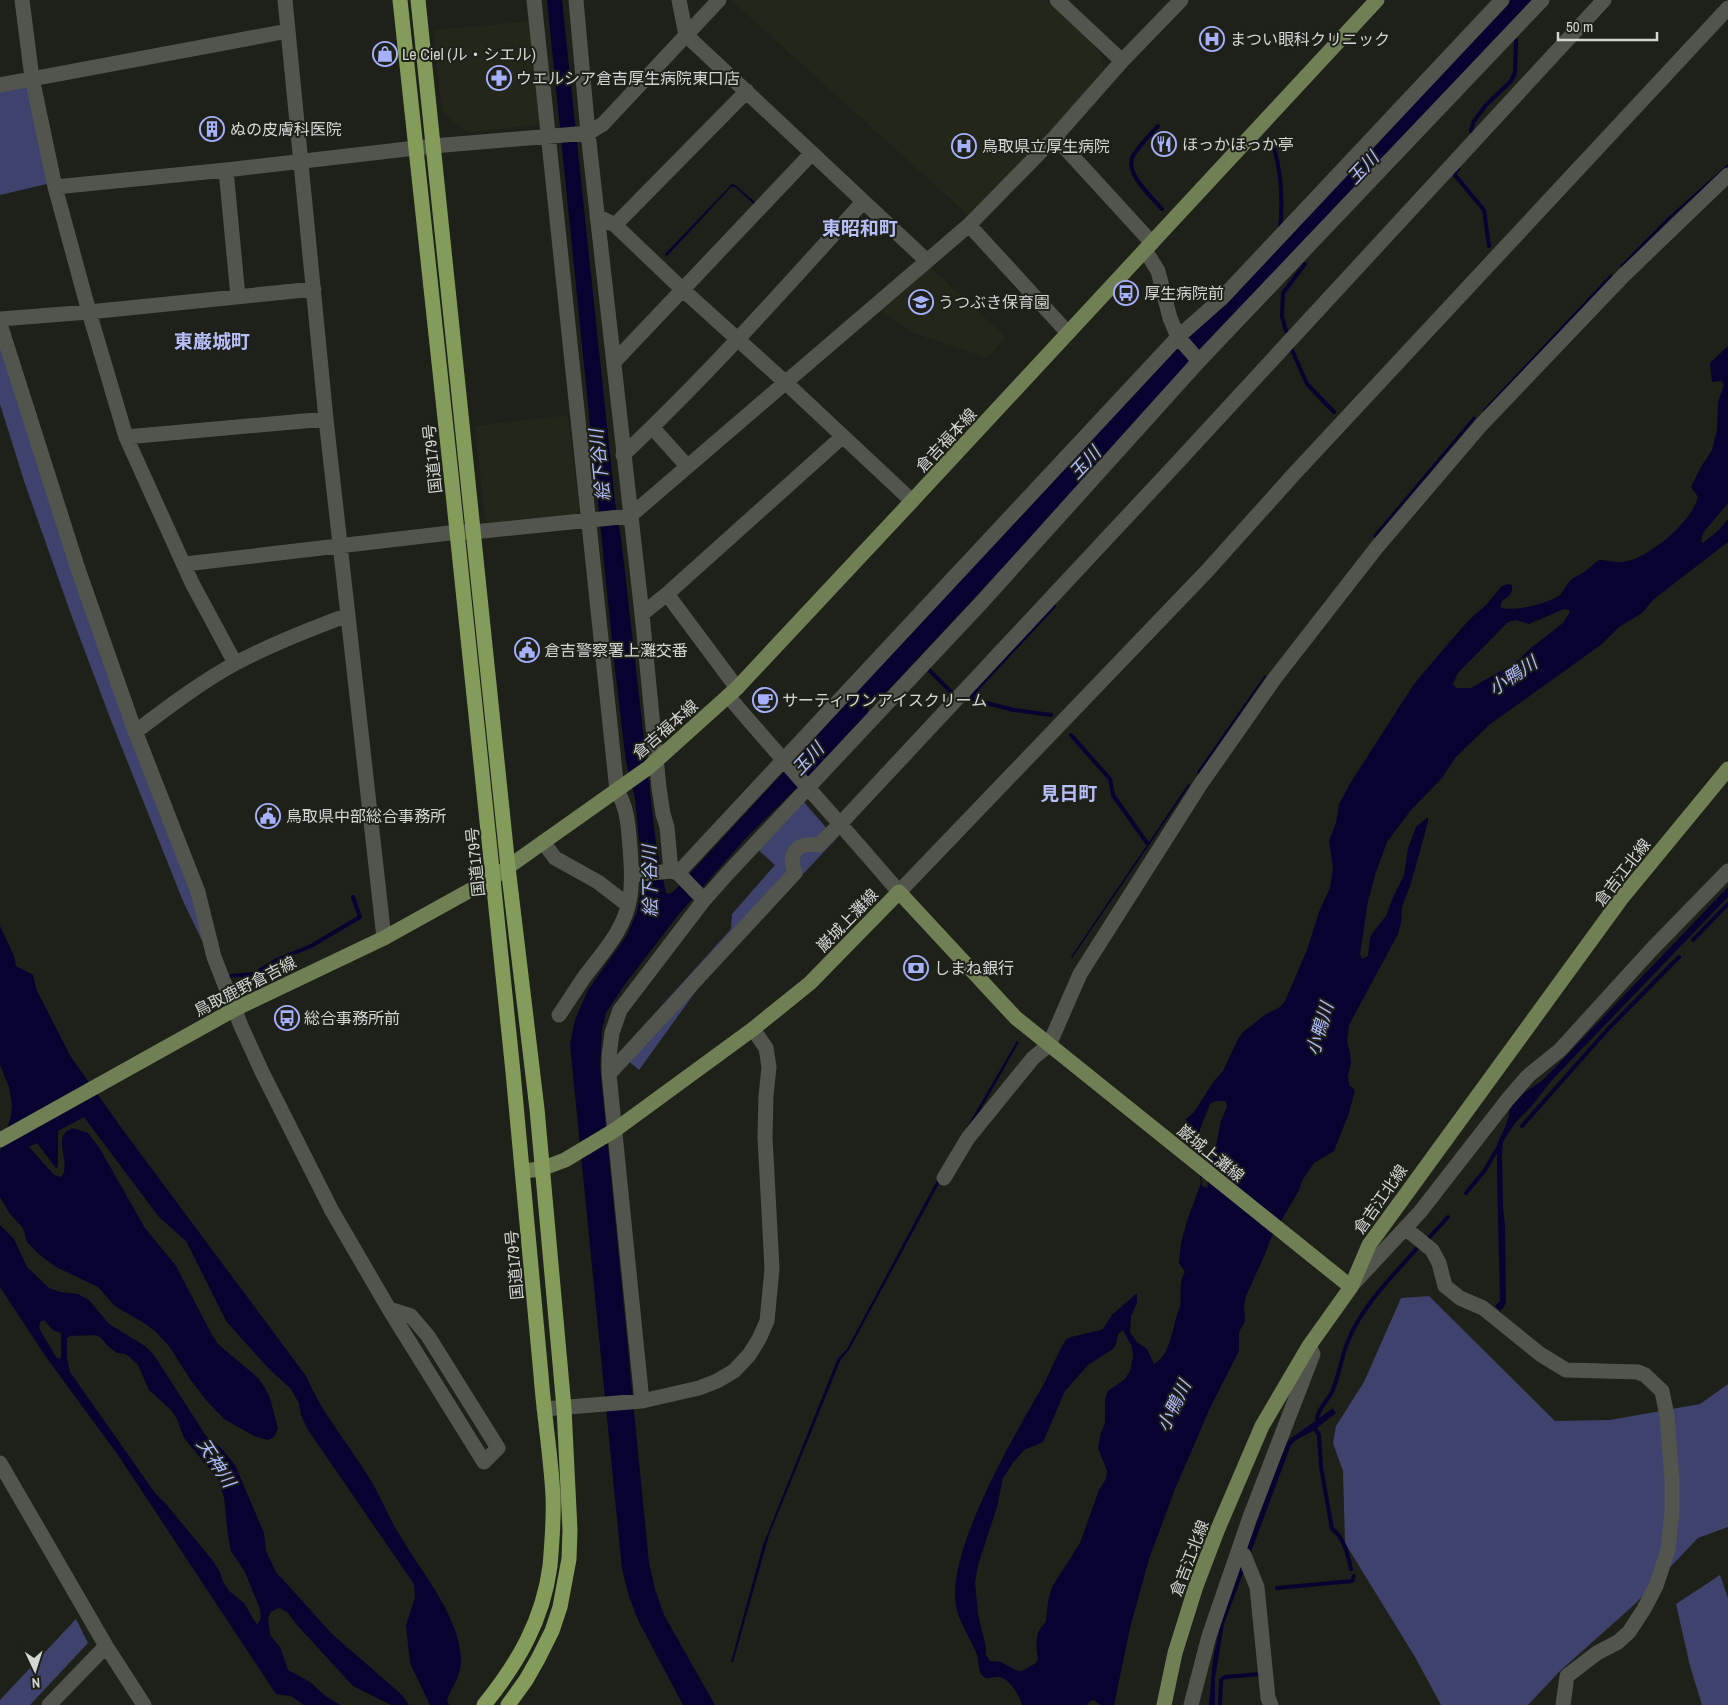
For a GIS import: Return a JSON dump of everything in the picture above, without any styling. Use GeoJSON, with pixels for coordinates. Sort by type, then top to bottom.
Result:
{"type":"FeatureCollection","features":[{"type":"Feature","properties":{"kind":"highway","name":"国道179号"},"geometry":{"type":"LineString","coordinates":[[400,0],[494,877],[553,1494],[554,1522],[547,1585],[540,1611],[515,1665],[484,1705]]}},
{"type":"Feature","properties":{"kind":"highway","name":"国道179号"},"geometry":{"type":"LineString","coordinates":[[418,0],[508,867],[537,1109],[564,1408],[570,1530],[569,1559],[560,1608],[552,1631],[538,1659],[508,1705]]}},
{"type":"Feature","properties":{"kind":"main road","name":"倉吉福本線"},"geometry":{"type":"LineString","coordinates":[[508,867],[620,789],[652,764],[733,692],[912,502],[1377,0]]}},
{"type":"Feature","properties":{"kind":"main road","name":"倉吉江北線"},"geometry":{"type":"LineString","coordinates":[[1164,1705],[1175,1653],[1196,1586],[1217,1531],[1262,1426],[1309,1346],[1351,1287],[1369,1245],[1621,899],[1728,769]]}},
{"type":"Feature","properties":{"kind":"main road","name":"鳥取鹿野倉吉線"},"geometry":{"type":"LineString","coordinates":[[0,1140],[230,1011],[384,938],[494,877],[508,867]]}},
{"type":"Feature","properties":{"kind":"main road","name":"巌城上灘線"},"geometry":{"type":"LineString","coordinates":[[523,1171],[542,1169],[565,1160],[613,1131],[753,1029],[810,983],[899,892],[1016,1018],[1351,1287]]}},
{"type":"Feature","properties":{"kind":"street"},"geometry":{"type":"LineString","coordinates":[[22,0],[32,78],[55,186],[89,312],[126,437],[192,583],[235,663]]}},
{"type":"Feature","properties":{"kind":"street"},"geometry":{"type":"LineString","coordinates":[[285,0],[326,419],[384,938]]}},
{"type":"Feature","properties":{"kind":"street"},"geometry":{"type":"LineString","coordinates":[[534,0],[553,136],[620,789],[628,817],[632,875],[631,895],[623,924],[559,1015]]}},
{"type":"Feature","properties":{"kind":"street"},"geometry":{"type":"LineString","coordinates":[[576,0],[583,133],[597,216],[614,362],[623,455],[625,517],[642,614],[652,764],[659,788],[662,814],[667,827],[675,872],[704,900]]}},
{"type":"Feature","properties":{"kind":"street"},"geometry":{"type":"LineString","coordinates":[[679,0],[686,35],[926,261]]}},
{"type":"Feature","properties":{"kind":"street"},"geometry":{"type":"LineString","coordinates":[[55,186],[226,170],[433,146],[583,133],[603,124],[719,0]]}},
{"type":"Feature","properties":{"kind":"street"},"geometry":{"type":"LineString","coordinates":[[1057,0],[1122,61]]}},
{"type":"Feature","properties":{"kind":"street"},"geometry":{"type":"LineString","coordinates":[[185,564],[458,532],[625,517],[969,225],[1055,137],[1122,61],[1181,0]]}},
{"type":"Feature","properties":{"kind":"street"},"geometry":{"type":"LineString","coordinates":[[632,875],[675,872],[785,763],[1178,337],[1228,292],[1502,0]]}},
{"type":"Feature","properties":{"kind":"street"},"geometry":{"type":"LineString","coordinates":[[640,1401],[609,1074],[612,1033],[620,1010],[704,900],[806,786],[994,588],[1199,361],[1542,0]]}},
{"type":"Feature","properties":{"kind":"street"},"geometry":{"type":"LineString","coordinates":[[609,1074],[795,873],[793,859],[796,849],[801,845],[819,845],[841,823],[1177,463],[1604,0]]}},
{"type":"Feature","properties":{"kind":"street"},"geometry":{"type":"LineString","coordinates":[[667,594],[733,692],[785,763],[841,823],[899,892],[1207,571],[1295,473],[1728,8]]}},
{"type":"Feature","properties":{"kind":"street"},"geometry":{"type":"LineString","coordinates":[[0,85],[288,31]]}},
{"type":"Feature","properties":{"kind":"street"},"geometry":{"type":"LineString","coordinates":[[616,225],[747,91]]}},
{"type":"Feature","properties":{"kind":"street"},"geometry":{"type":"LineString","coordinates":[[1055,137],[1148,246],[1158,271],[1170,318],[1178,337],[1199,361]]}},
{"type":"Feature","properties":{"kind":"street"},"geometry":{"type":"LineString","coordinates":[[614,362],[812,153]]}},
{"type":"Feature","properties":{"kind":"street"},"geometry":{"type":"LineString","coordinates":[[226,170],[238,297]]}},
{"type":"Feature","properties":{"kind":"street"},"geometry":{"type":"LineString","coordinates":[[944,1178],[968,1138],[1033,1058],[1053,1048],[1080,974],[1200,784],[1274,678],[1371,555],[1480,425],[1623,276],[1728,175]]}},
{"type":"Feature","properties":{"kind":"street"},"geometry":{"type":"LineString","coordinates":[[623,455],[738,339],[863,202]]}},
{"type":"Feature","properties":{"kind":"street"},"geometry":{"type":"LineString","coordinates":[[597,216],[616,225],[682,290],[785,382],[842,438],[912,502]]}},
{"type":"Feature","properties":{"kind":"street"},"geometry":{"type":"LineString","coordinates":[[969,225],[1068,333]]}},
{"type":"Feature","properties":{"kind":"street"},"geometry":{"type":"LineString","coordinates":[[0,319],[314,289]]}},
{"type":"Feature","properties":{"kind":"street"},"geometry":{"type":"LineString","coordinates":[[0,324],[78,570],[135,732],[198,892],[230,1011],[328,1202],[389,1309],[484,1462],[498,1448],[474,1408],[428,1336],[411,1316],[389,1309]]}},
{"type":"Feature","properties":{"kind":"street"},"geometry":{"type":"LineString","coordinates":[[126,437],[326,419]]}},
{"type":"Feature","properties":{"kind":"street"},"geometry":{"type":"LineString","coordinates":[[652,427],[687,466]]}},
{"type":"Feature","properties":{"kind":"street"},"geometry":{"type":"LineString","coordinates":[[642,614],[667,594],[842,438]]}},
{"type":"Feature","properties":{"kind":"street"},"geometry":{"type":"LineString","coordinates":[[135,732],[177,701],[235,663],[310,629],[348,615]]}},
{"type":"Feature","properties":{"kind":"street"},"geometry":{"type":"LineString","coordinates":[[543,842],[555,858],[598,882],[628,905]]}},
{"type":"Feature","properties":{"kind":"street"},"geometry":{"type":"LineString","coordinates":[[1351,1287],[1420,1212],[1528,1076],[1560,1050],[1652,949],[1728,871]]}},
{"type":"Feature","properties":{"kind":"street"},"geometry":{"type":"LineString","coordinates":[[544,1409],[640,1401],[699,1388],[717,1382],[734,1371],[749,1355],[759,1339],[767,1321],[772,1269],[765,1137],[769,1067],[766,1048],[753,1029]]}},
{"type":"Feature","properties":{"kind":"street"},"geometry":{"type":"LineString","coordinates":[[1405,1228],[1432,1250],[1439,1263],[1445,1286],[1460,1298],[1483,1308],[1540,1354],[1566,1370],[1638,1372],[1645,1375],[1662,1391],[1667,1416],[1672,1480],[1672,1512],[1668,1550],[1660,1575],[1644,1609],[1629,1632],[1618,1642],[1597,1653],[1567,1676],[1562,1705]]}},
{"type":"Feature","properties":{"kind":"street"},"geometry":{"type":"LineString","coordinates":[[1191,1705],[1209,1636],[1238,1552],[1313,1354],[1309,1346]]}},
{"type":"Feature","properties":{"kind":"street"},"geometry":{"type":"LineString","coordinates":[[0,1463],[5,1482],[144,1705]]}},
{"type":"Feature","properties":{"kind":"street"},"geometry":{"type":"LineString","coordinates":[[1238,1552],[1244,1555],[1257,1587],[1268,1698],[1271,1705]]}},
{"type":"Feature","properties":{"kind":"street"},"geometry":{"type":"LineString","coordinates":[[48,1705],[106,1646]]}},
{"type":"Feature","properties":{"kind":"shaded area","name":"鳥取県立厚生病院"},"geometry":{"type":"Polygon","coordinates":[[[731,0],[1046,0],[1086,37],[1102,56],[1104,76],[968,215],[731,0]]]}},
{"type":"Feature","properties":{"kind":"shaded area"},"geometry":{"type":"Polygon","coordinates":[[[531,21],[539,122],[537,125],[472,132],[464,130],[442,112],[433,30],[531,21]]]}},
{"type":"Feature","properties":{"kind":"shaded area"},"geometry":{"type":"Polygon","coordinates":[[[23,86],[31,91],[47,184],[0,195],[0,91],[23,86]]]}},
{"type":"Feature","properties":{"kind":"shaded area"},"geometry":{"type":"Polygon","coordinates":[[[928,265],[1006,337],[987,358],[911,332],[877,308],[928,265]]]}},
{"type":"Feature","properties":{"kind":"shaded area"},"geometry":{"type":"Polygon","coordinates":[[[0,335],[196,891],[205,947],[183,901],[112,723],[25,484],[0,404],[0,335]]]}},
{"type":"Feature","properties":{"kind":"shaded area"},"geometry":{"type":"Polygon","coordinates":[[[568,415],[579,507],[578,512],[573,517],[492,525],[485,520],[475,426],[568,415]]]}},
{"type":"Feature","properties":{"kind":"shaded area"},"geometry":{"type":"Polygon","coordinates":[[[803,801],[836,839],[704,980],[639,1070],[619,1053],[731,929],[732,914],[775,865],[756,848],[803,801]]]}},
{"type":"Feature","properties":{"kind":"shaded area"},"geometry":{"type":"Polygon","coordinates":[[[1429,1296],[1555,1421],[1610,1420],[1700,1404],[1728,1384],[1728,1527],[1698,1538],[1635,1604],[1560,1671],[1528,1705],[1441,1705],[1415,1657],[1345,1543],[1343,1471],[1333,1443],[1336,1426],[1364,1382],[1401,1298],[1429,1296]]]}},
{"type":"Feature","properties":{"kind":"shaded area"},"geometry":{"type":"Polygon","coordinates":[[[1720,1575],[1728,1598],[1728,1705],[1702,1705],[1690,1666],[1676,1604],[1720,1575]]]}},
{"type":"Feature","properties":{"kind":"shaded area"},"geometry":{"type":"Polygon","coordinates":[[[76,1619],[88,1643],[30,1705],[0,1705],[0,1700],[76,1619]]]}},
{"type":"Feature","properties":{"kind":"water"},"geometry":{"type":"Polygon","coordinates":[[[547,0],[562,0],[615,502],[621,538],[656,844],[666,893],[669,894],[674,891],[1060,471],[1509,0],[1532,0],[883,696],[878,696],[868,708],[868,713],[815,770],[745,839],[679,914],[625,984],[606,1013],[602,1030],[600,1066],[649,1563],[664,1615],[715,1705],[683,1705],[638,1620],[622,1569],[570,1044],[575,1020],[588,990],[627,935],[637,912],[643,880],[635,798],[626,762],[614,660],[547,0]]]}},
{"type":"Feature","properties":{"kind":"water"},"geometry":{"type":"Polygon","coordinates":[[[1728,164],[1728,167],[1672,217],[1622,268],[1620,266],[1664,221],[1728,164]]]}},
{"type":"Feature","properties":{"kind":"water"},"geometry":{"type":"Polygon","coordinates":[[[732,184],[756,203],[755,205],[735,187],[731,187],[667,256],[665,254],[732,184]]]}},
{"type":"Feature","properties":{"kind":"water"},"geometry":{"type":"Polygon","coordinates":[[[1611,274],[1613,276],[1484,412],[1483,410],[1611,274]]]}},
{"type":"Feature","properties":{"kind":"water","name":"小鴨川"},"geometry":{"type":"Polygon","coordinates":[[[1728,346],[1728,503],[1703,533],[1701,541],[1703,543],[1719,530],[1728,519],[1728,542],[1654,599],[1642,613],[1619,627],[1602,644],[1489,725],[1455,758],[1442,778],[1411,810],[1387,842],[1368,901],[1360,954],[1362,959],[1368,956],[1370,938],[1386,916],[1404,875],[1408,848],[1416,827],[1428,817],[1411,883],[1402,907],[1398,934],[1349,1025],[1347,1042],[1351,1063],[1348,1076],[1349,1085],[1355,1090],[1349,1113],[1334,1151],[1314,1163],[1303,1179],[1298,1192],[1271,1238],[1246,1296],[1244,1305],[1245,1321],[1239,1332],[1239,1351],[1209,1410],[1175,1489],[1149,1559],[1130,1628],[1114,1705],[1100,1705],[1094,1700],[1090,1701],[1087,1705],[1022,1705],[1016,1692],[1003,1678],[988,1678],[982,1675],[975,1649],[957,1610],[955,1586],[961,1558],[971,1526],[985,1493],[1067,1339],[1103,1329],[1112,1315],[1137,1293],[1137,1303],[1131,1316],[1130,1332],[1137,1342],[1147,1349],[1154,1364],[1163,1356],[1169,1344],[1180,1307],[1181,1284],[1185,1272],[1179,1263],[1181,1243],[1201,1183],[1193,1131],[1185,1120],[1194,1112],[1214,1081],[1223,1071],[1242,1033],[1266,1014],[1280,1007],[1285,1001],[1307,950],[1319,912],[1330,888],[1333,867],[1329,841],[1336,823],[1339,804],[1351,782],[1414,684],[1469,620],[1486,605],[1502,586],[1512,585],[1512,591],[1502,601],[1500,607],[1505,609],[1521,608],[1548,601],[1560,595],[1574,577],[1599,560],[1623,562],[1633,560],[1656,547],[1668,538],[1688,517],[1698,497],[1691,487],[1712,450],[1717,430],[1718,402],[1724,385],[1722,381],[1712,382],[1710,363],[1728,346]],[[1564,609],[1529,624],[1516,620],[1508,622],[1458,673],[1453,684],[1456,688],[1471,688],[1513,665],[1563,623],[1570,612],[1564,609]],[[1216,1101],[1210,1104],[1201,1128],[1198,1143],[1202,1186],[1207,1188],[1221,1121],[1227,1107],[1226,1101],[1216,1101]],[[1123,1330],[1118,1334],[1113,1349],[1088,1365],[1065,1391],[1043,1442],[1024,1450],[1003,1478],[997,1507],[978,1565],[975,1582],[978,1614],[986,1655],[990,1661],[1001,1662],[1015,1670],[1022,1671],[1038,1660],[1037,1640],[1039,1630],[1046,1622],[1048,1601],[1052,1587],[1080,1543],[1099,1490],[1106,1479],[1107,1471],[1098,1448],[1105,1423],[1105,1399],[1108,1391],[1125,1379],[1130,1371],[1133,1357],[1132,1347],[1123,1330]]]}},
{"type":"Feature","properties":{"kind":"water"},"geometry":{"type":"Polygon","coordinates":[[[1474,416],[1476,418],[1375,538],[1373,536],[1474,416]]]}},
{"type":"Feature","properties":{"kind":"water"},"geometry":{"type":"Polygon","coordinates":[[[1266,676],[1199,774],[1197,772],[1266,676]]]}},
{"type":"Feature","properties":{"kind":"water"},"geometry":{"type":"Polygon","coordinates":[[[1189,783],[1190,785],[1072,958],[1071,957],[1189,783]]]}},
{"type":"Feature","properties":{"kind":"water"},"geometry":{"type":"Polygon","coordinates":[[[1728,887],[1728,897],[1552,1080],[1530,1108],[1515,1123],[1503,1142],[1506,1303],[1500,1311],[1495,1306],[1500,1301],[1497,1146],[1509,1117],[1512,1103],[1514,1104],[1524,1093],[1543,1080],[1728,887]]]}},
{"type":"Feature","properties":{"kind":"water"},"geometry":{"type":"Polygon","coordinates":[[[0,926],[14,956],[16,966],[33,975],[37,991],[71,1057],[306,1376],[319,1402],[368,1476],[397,1531],[439,1597],[455,1629],[461,1661],[458,1676],[447,1699],[449,1705],[430,1705],[410,1663],[406,1625],[415,1598],[414,1584],[308,1430],[301,1415],[299,1403],[290,1388],[269,1369],[226,1321],[186,1241],[159,1217],[84,1117],[58,1131],[58,1167],[56,1168],[37,1143],[29,1147],[54,1175],[61,1177],[65,1167],[62,1142],[65,1133],[72,1128],[88,1133],[100,1149],[145,1228],[176,1266],[218,1344],[258,1378],[265,1388],[270,1398],[278,1429],[274,1437],[268,1440],[254,1436],[224,1419],[206,1400],[169,1346],[156,1332],[115,1306],[98,1287],[56,1267],[40,1255],[27,1242],[23,1228],[10,1214],[0,1197],[0,1152],[11,1116],[12,1104],[9,1087],[0,1065],[0,926]]]}},
{"type":"Feature","properties":{"kind":"water"},"geometry":{"type":"Polygon","coordinates":[[[1017,1041],[1019,1042],[949,1165],[849,1350],[841,1359],[769,1535],[733,1662],[731,1662],[763,1545],[838,1358],[847,1349],[948,1160],[1017,1041]]]}},
{"type":"Feature","properties":{"kind":"water","name":"天神川"},"geometry":{"type":"Polygon","coordinates":[[[0,1225],[14,1239],[27,1267],[49,1288],[60,1292],[78,1294],[89,1300],[109,1324],[145,1346],[154,1355],[206,1436],[222,1449],[235,1465],[264,1533],[266,1551],[276,1572],[332,1634],[402,1695],[409,1705],[391,1705],[353,1686],[288,1613],[278,1608],[271,1612],[268,1618],[270,1635],[280,1647],[288,1670],[310,1682],[324,1695],[340,1705],[304,1705],[291,1696],[276,1694],[118,1455],[46,1357],[0,1287],[0,1225]],[[44,1320],[40,1322],[39,1328],[56,1357],[60,1359],[61,1333],[53,1330],[44,1320]],[[95,1335],[70,1336],[67,1338],[67,1358],[70,1372],[155,1493],[213,1561],[229,1591],[244,1603],[257,1625],[261,1618],[260,1609],[245,1572],[231,1551],[224,1497],[218,1479],[184,1438],[177,1419],[171,1410],[149,1390],[138,1365],[126,1354],[117,1353],[100,1337],[95,1335]]]}},
{"type":"Feature","properties":{"kind":"water"},"geometry":{"type":"Polygon","coordinates":[[[1333,1408],[1336,1413],[1291,1445],[1224,1624],[1215,1678],[1215,1705],[1209,1705],[1213,1659],[1222,1617],[1286,1443],[1333,1408]]]}},
{"type":"Feature","properties":{"kind":"waterway"},"geometry":{"type":"LineString","coordinates":[[1471,131],[1474,121],[1486,105],[1511,81],[1515,73],[1516,40]]}},
{"type":"Feature","properties":{"kind":"waterway"},"geometry":{"type":"LineString","coordinates":[[1158,126],[1138,148],[1131,163],[1132,170],[1140,184],[1162,209]]}},
{"type":"Feature","properties":{"kind":"waterway"},"geometry":{"type":"LineString","coordinates":[[1274,148],[1281,188],[1280,230]]}},
{"type":"Feature","properties":{"kind":"waterway"},"geometry":{"type":"LineString","coordinates":[[1458,169],[1454,174],[1484,210],[1489,246]]}},
{"type":"Feature","properties":{"kind":"waterway"},"geometry":{"type":"LineString","coordinates":[[1286,331],[1282,316],[1283,293],[1305,264]]}},
{"type":"Feature","properties":{"kind":"waterway"},"geometry":{"type":"LineString","coordinates":[[1292,350],[1307,384],[1334,412]]}},
{"type":"Feature","properties":{"kind":"waterway"},"geometry":{"type":"LineString","coordinates":[[1051,715],[1014,710],[971,699],[978,688],[1054,606]]}},
{"type":"Feature","properties":{"kind":"waterway"},"geometry":{"type":"LineString","coordinates":[[928,669],[951,692]]}},
{"type":"Feature","properties":{"kind":"waterway"},"geometry":{"type":"LineString","coordinates":[[1071,735],[1110,779],[1113,795],[1147,843]]}},
{"type":"Feature","properties":{"kind":"waterway"},"geometry":{"type":"LineString","coordinates":[[231,976],[254,974],[277,960],[311,946],[360,917],[353,897]]}},
{"type":"Feature","properties":{"kind":"waterway"},"geometry":{"type":"LineString","coordinates":[[1693,940],[1728,904]]}},
{"type":"Feature","properties":{"kind":"waterway"},"geometry":{"type":"LineString","coordinates":[[1522,1126],[1609,1028],[1679,957]]}},
{"type":"Feature","properties":{"kind":"waterway"},"geometry":{"type":"LineString","coordinates":[[1466,1193],[1485,1170],[1499,1146]]}},
{"type":"Feature","properties":{"kind":"waterway"},"geometry":{"type":"LineString","coordinates":[[1427,1240],[1448,1217]]}},
{"type":"Feature","properties":{"kind":"waterway"},"geometry":{"type":"LineString","coordinates":[[1317,1418],[1321,1408],[1332,1392],[1354,1328],[1379,1291],[1419,1246]]}},
{"type":"Feature","properties":{"kind":"waterway"},"geometry":{"type":"LineString","coordinates":[[1316,1430],[1319,1435],[1321,1467],[1332,1529],[1342,1541],[1351,1569]]}},
{"type":"Feature","properties":{"kind":"waterway"},"geometry":{"type":"LineString","coordinates":[[1277,1588],[1352,1581],[1354,1576]]}},
{"type":"Feature","properties":{"kind":"waterway"},"geometry":{"type":"LineString","coordinates":[[1220,1705],[1221,1680],[1225,1677],[1261,1674]]}},
{"type":"Feature","properties":{"kind":"place","name":"まつい眼科クリニック"},"geometry":{"type":"Point","coordinates":[1212,39]}},
{"type":"Feature","properties":{"kind":"place","name":"Le Ciel (ル・シエル)"},"geometry":{"type":"Point","coordinates":[385,54]}},
{"type":"Feature","properties":{"kind":"place","name":"ウエルシア倉吉厚生病院東口店"},"geometry":{"type":"Point","coordinates":[499,78]}},
{"type":"Feature","properties":{"kind":"place","name":"ぬの皮膚科医院"},"geometry":{"type":"Point","coordinates":[212,129]}},
{"type":"Feature","properties":{"kind":"place","name":"ほっかほっか亭"},"geometry":{"type":"Point","coordinates":[1164,144]}},
{"type":"Feature","properties":{"kind":"place","name":"鳥取県立厚生病院"},"geometry":{"type":"Point","coordinates":[964,146]}},
{"type":"Feature","properties":{"kind":"place","name":"厚生病院前"},"geometry":{"type":"Point","coordinates":[1126,293]}},
{"type":"Feature","properties":{"kind":"place","name":"うつぶき保育園"},"geometry":{"type":"Point","coordinates":[921,302]}},
{"type":"Feature","properties":{"kind":"place","name":"倉吉警察署上灘交番"},"geometry":{"type":"Point","coordinates":[527,650]}},
{"type":"Feature","properties":{"kind":"place","name":"サーティワンアイスクリーム"},"geometry":{"type":"Point","coordinates":[765,700]}},
{"type":"Feature","properties":{"kind":"place","name":"鳥取県中部総合事務所"},"geometry":{"type":"Point","coordinates":[268,816]}},
{"type":"Feature","properties":{"kind":"place","name":"しまね銀行"},"geometry":{"type":"Point","coordinates":[916,968]}},
{"type":"Feature","properties":{"kind":"place","name":"総合事務所前"},"geometry":{"type":"Point","coordinates":[287,1018]}},
{"type":"Feature","properties":{"kind":"district","name":"東昭和町"},"geometry":{"type":"Point","coordinates":[860,228]}},
{"type":"Feature","properties":{"kind":"district","name":"東巌城町"},"geometry":{"type":"Point","coordinates":[212,341]}},
{"type":"Feature","properties":{"kind":"district","name":"見日町"},"geometry":{"type":"Point","coordinates":[1069,793]}},
{"type":"Feature","properties":{"kind":"water label","name":"玉川"},"geometry":{"type":"Point","coordinates":[1363,168]}},
{"type":"Feature","properties":{"kind":"water label","name":"玉川"},"geometry":{"type":"Point","coordinates":[1085,463]}},
{"type":"Feature","properties":{"kind":"water label","name":"絵下谷川"},"geometry":{"type":"Point","coordinates":[600,465]}},
{"type":"Feature","properties":{"kind":"water label","name":"玉川"},"geometry":{"type":"Point","coordinates":[808,759]}},
{"type":"Feature","properties":{"kind":"water label","name":"絵下谷川"},"geometry":{"type":"Point","coordinates":[650,881]}}]}
